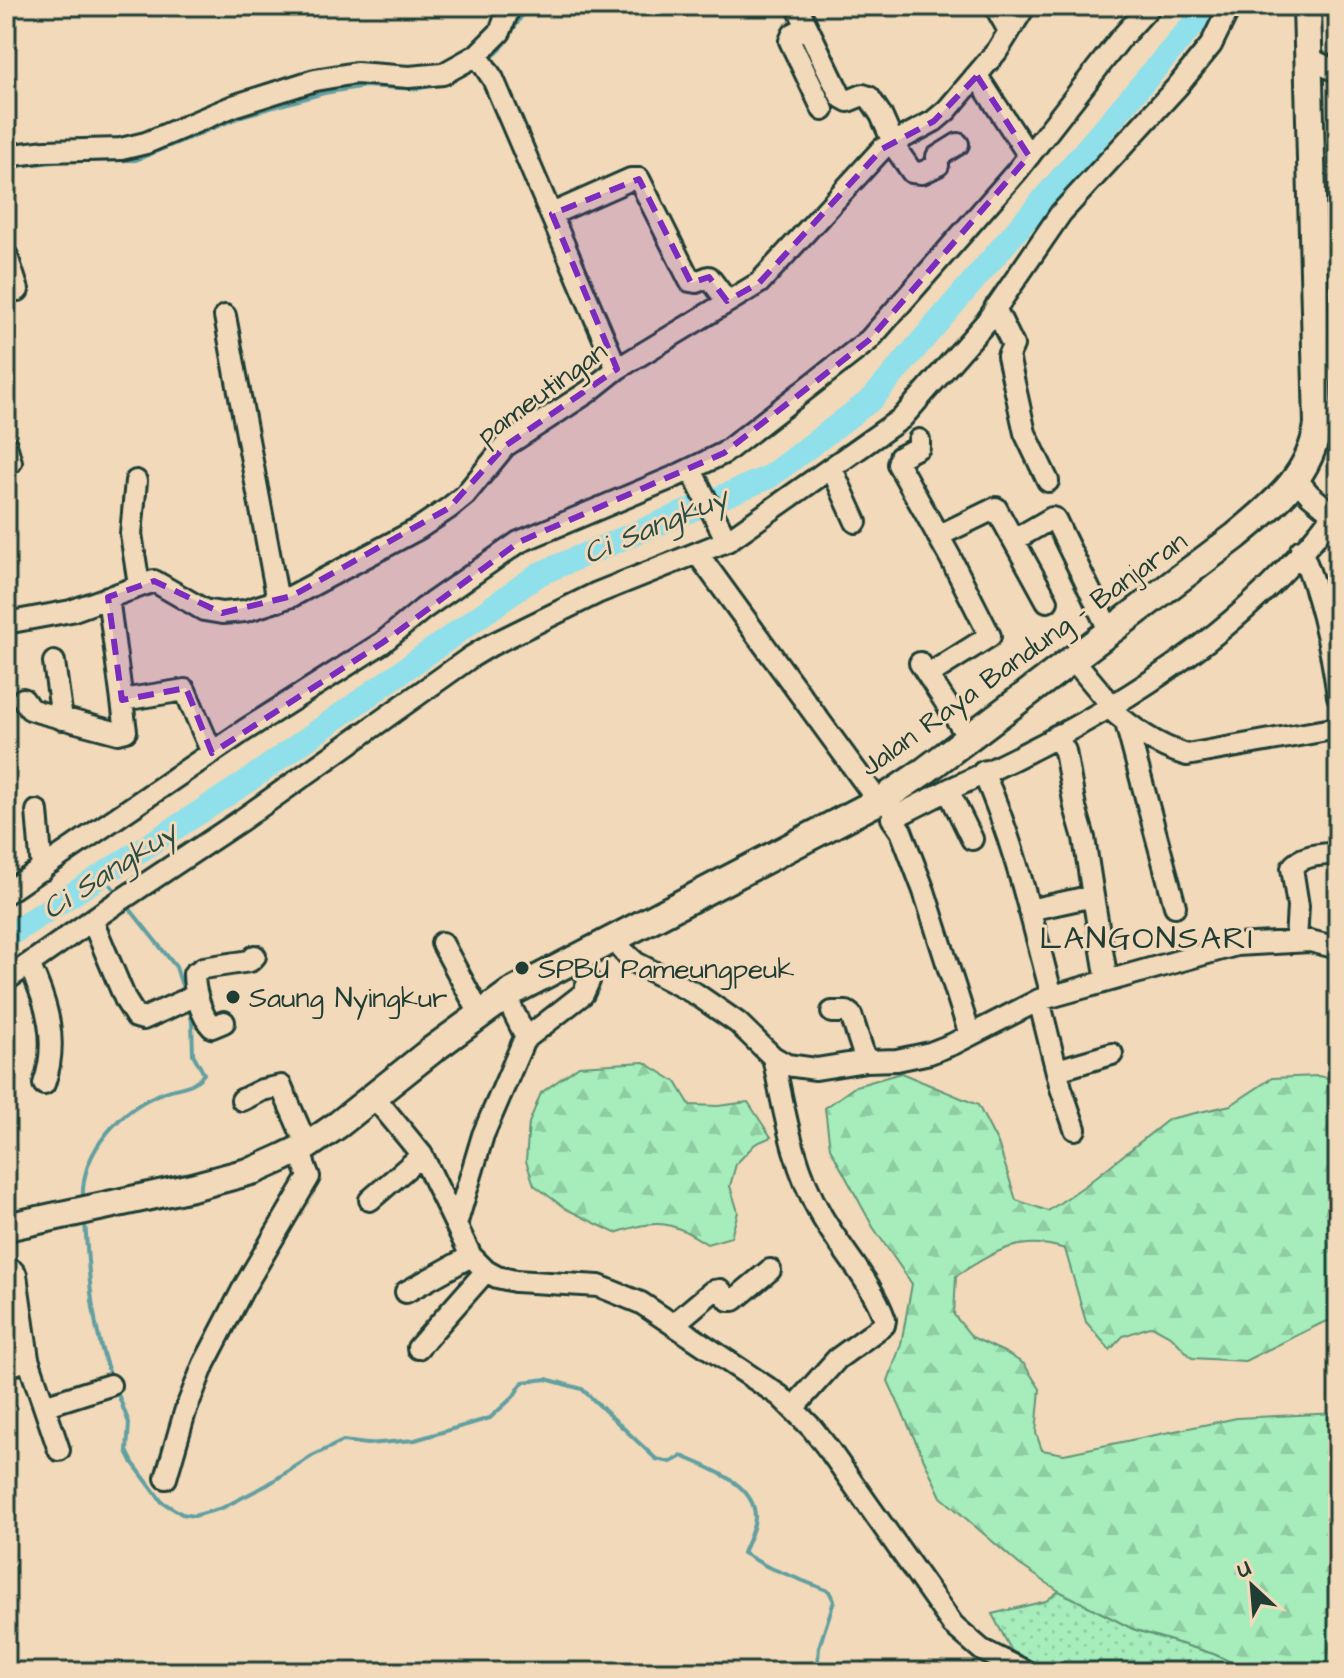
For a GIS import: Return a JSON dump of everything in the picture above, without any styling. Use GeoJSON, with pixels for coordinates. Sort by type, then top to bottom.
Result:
{"type":"FeatureCollection","features":[{"type":"Feature","properties":{"kind":"main road","name":"Jalan Raya Bandung - Banjaran"},"geometry":{"type":"LineString","coordinates":[[6,1227],[255,1170],[303,1148],[510,993],[886,805],[968,737],[1236,536],[1281,498],[1297,480],[1312,452],[1318,425],[1307,6]]}},
{"type":"Feature","properties":{"kind":"street"},"geometry":{"type":"LineString","coordinates":[[6,156],[46,151],[121,149],[146,143],[236,105],[315,80],[356,73],[409,77],[443,74],[481,61],[500,32],[510,6]]}},
{"type":"Feature","properties":{"kind":"street"},"geometry":{"type":"LineString","coordinates":[[797,6],[841,97],[848,101],[863,95],[869,97],[881,115],[892,142],[915,173],[938,165],[937,157],[958,144]]}},
{"type":"Feature","properties":{"kind":"street"},"geometry":{"type":"LineString","coordinates":[[995,6],[1008,29]]}},
{"type":"Feature","properties":{"kind":"street","name":"pameutingan"},"geometry":{"type":"LineString","coordinates":[[139,585],[154,581],[204,610],[222,613],[245,611],[292,596],[347,568],[449,508],[465,495],[505,446],[588,392],[617,369],[759,283],[882,149],[934,121],[997,51],[1025,6]]}},
{"type":"Feature","properties":{"kind":"street"},"geometry":{"type":"LineString","coordinates":[[6,893],[212,753],[382,643],[423,609],[519,542],[692,472],[724,453],[869,340],[1029,156],[1121,38],[1150,6]]}},
{"type":"Feature","properties":{"kind":"street"},"geometry":{"type":"LineString","coordinates":[[6,980],[491,645],[597,593],[697,553],[725,538],[832,469],[902,418],[995,308],[1061,213],[1177,87],[1211,45],[1230,6]]}},
{"type":"Feature","properties":{"kind":"street"},"geometry":{"type":"LineString","coordinates":[[806,27],[793,34],[790,41],[823,110]]}},
{"type":"Feature","properties":{"kind":"street"},"geometry":{"type":"LineString","coordinates":[[1308,58],[1338,72]]}},
{"type":"Feature","properties":{"kind":"street"},"geometry":{"type":"LineString","coordinates":[[481,61],[552,214],[617,369]]}},
{"type":"Feature","properties":{"kind":"street"},"geometry":{"type":"LineString","coordinates":[[977,76],[1029,156]]}},
{"type":"Feature","properties":{"kind":"street"},"geometry":{"type":"LineString","coordinates":[[552,214],[631,179],[639,179],[690,281],[709,277],[727,301]]}},
{"type":"Feature","properties":{"kind":"street"},"geometry":{"type":"LineString","coordinates":[[6,255],[18,290]]}},
{"type":"Feature","properties":{"kind":"street"},"geometry":{"type":"LineString","coordinates":[[995,308],[1013,345],[1008,356],[1025,433],[1048,481]]}},
{"type":"Feature","properties":{"kind":"street"},"geometry":{"type":"LineString","coordinates":[[225,316],[278,601]]}},
{"type":"Feature","properties":{"kind":"street"},"geometry":{"type":"LineString","coordinates":[[919,440],[919,447],[900,457],[898,464],[990,636],[924,669],[968,737]]}},
{"type":"Feature","properties":{"kind":"street"},"geometry":{"type":"LineString","coordinates":[[832,469],[856,522]]}},
{"type":"Feature","properties":{"kind":"street"},"geometry":{"type":"LineString","coordinates":[[692,472],[725,538]]}},
{"type":"Feature","properties":{"kind":"street"},"geometry":{"type":"LineString","coordinates":[[1297,480],[1310,495],[1336,510],[1305,549],[1240,615],[1108,707],[1126,723],[1168,750],[1187,755],[1338,728]]}},
{"type":"Feature","properties":{"kind":"street"},"geometry":{"type":"LineString","coordinates":[[6,623],[71,611],[139,585],[131,534],[136,481]]}},
{"type":"Feature","properties":{"kind":"street"},"geometry":{"type":"LineString","coordinates":[[938,536],[996,508],[1047,601]]}},
{"type":"Feature","properties":{"kind":"street"},"geometry":{"type":"LineString","coordinates":[[1014,540],[1055,519],[1109,630]]}},
{"type":"Feature","properties":{"kind":"street"},"geometry":{"type":"LineString","coordinates":[[1305,549],[1301,550],[1317,588],[1328,631],[1338,696]]}},
{"type":"Feature","properties":{"kind":"street"},"geometry":{"type":"LineString","coordinates":[[697,553],[886,805],[901,831],[924,891],[970,1035]]}},
{"type":"Feature","properties":{"kind":"street"},"geometry":{"type":"LineString","coordinates":[[23,699],[30,709],[62,719],[123,734],[127,730],[108,597]]}},
{"type":"Feature","properties":{"kind":"street"},"geometry":{"type":"LineString","coordinates":[[1072,658],[1112,706]]}},
{"type":"Feature","properties":{"kind":"street"},"geometry":{"type":"LineString","coordinates":[[54,662],[62,719]]}},
{"type":"Feature","properties":{"kind":"street"},"geometry":{"type":"LineString","coordinates":[[122,700],[185,690],[212,753]]}},
{"type":"Feature","properties":{"kind":"street"},"geometry":{"type":"LineString","coordinates":[[886,805],[952,788],[1112,706]]}},
{"type":"Feature","properties":{"kind":"street"},"geometry":{"type":"LineString","coordinates":[[1126,723],[1175,906]]}},
{"type":"Feature","properties":{"kind":"street"},"geometry":{"type":"LineString","coordinates":[[1060,734],[1056,736],[1065,751],[1084,838],[1107,981]]}},
{"type":"Feature","properties":{"kind":"street"},"geometry":{"type":"LineString","coordinates":[[986,771],[983,772],[1001,813],[1029,910],[1057,1070],[1075,1129]]}},
{"type":"Feature","properties":{"kind":"street"},"geometry":{"type":"LineString","coordinates":[[952,788],[948,790],[972,839]]}},
{"type":"Feature","properties":{"kind":"street"},"geometry":{"type":"LineString","coordinates":[[37,811],[42,870]]}},
{"type":"Feature","properties":{"kind":"street"},"geometry":{"type":"LineString","coordinates":[[1296,941],[1298,906],[1292,868],[1294,863],[1338,853]]}},
{"type":"Feature","properties":{"kind":"street"},"geometry":{"type":"LineString","coordinates":[[1029,910],[1093,896]]}},
{"type":"Feature","properties":{"kind":"street"},"geometry":{"type":"LineString","coordinates":[[92,920],[126,1001],[136,1017],[143,1019],[191,997]]}},
{"type":"Feature","properties":{"kind":"street"},"geometry":{"type":"LineString","coordinates":[[617,937],[623,951],[636,963],[705,1000],[738,1023],[773,1057],[787,1065],[816,1069],[930,1053],[1045,998],[1236,945],[1310,941],[1338,948]]}},
{"type":"Feature","properties":{"kind":"street"},"geometry":{"type":"LineString","coordinates":[[442,943],[480,1014]]}},
{"type":"Feature","properties":{"kind":"street"},"geometry":{"type":"LineString","coordinates":[[456,1225],[487,1125],[526,1037],[585,992],[589,981],[582,969],[583,954]]}},
{"type":"Feature","properties":{"kind":"street"},"geometry":{"type":"LineString","coordinates":[[224,1022],[210,1026],[191,997],[194,974],[203,968],[250,961],[255,956]]}},
{"type":"Feature","properties":{"kind":"street"},"geometry":{"type":"LineString","coordinates":[[29,964],[50,1021],[51,1056],[44,1084]]}},
{"type":"Feature","properties":{"kind":"street"},"geometry":{"type":"LineString","coordinates":[[510,993],[511,1007],[526,1037]]}},
{"type":"Feature","properties":{"kind":"street"},"geometry":{"type":"LineString","coordinates":[[832,1012],[851,1015],[866,1061]]}},
{"type":"Feature","properties":{"kind":"street"},"geometry":{"type":"LineString","coordinates":[[1057,1070],[1112,1054]]}},
{"type":"Feature","properties":{"kind":"street"},"geometry":{"type":"LineString","coordinates":[[773,1057],[793,1155],[799,1170],[821,1214],[871,1291],[885,1320],[884,1325],[837,1359],[793,1408]]}},
{"type":"Feature","properties":{"kind":"street"},"geometry":{"type":"LineString","coordinates":[[166,1478],[185,1412],[204,1364],[243,1289],[309,1177],[303,1148],[281,1086],[262,1090],[242,1100]]}},
{"type":"Feature","properties":{"kind":"street"},"geometry":{"type":"LineString","coordinates":[[377,1094],[380,1104],[422,1155],[471,1256],[486,1271],[515,1281],[599,1286],[641,1303],[768,1388],[793,1408],[830,1451],[953,1625],[982,1650],[1027,1672]]}},
{"type":"Feature","properties":{"kind":"street"},"geometry":{"type":"LineString","coordinates":[[370,1200],[422,1155]]}},
{"type":"Feature","properties":{"kind":"street"},"geometry":{"type":"LineString","coordinates":[[406,1292],[471,1256]]}},
{"type":"Feature","properties":{"kind":"street"},"geometry":{"type":"LineString","coordinates":[[674,1324],[713,1291],[720,1290],[729,1300],[734,1300],[770,1270]]}},
{"type":"Feature","properties":{"kind":"street"},"geometry":{"type":"LineString","coordinates":[[6,1271],[13,1271],[16,1275],[28,1359],[59,1450]]}},
{"type":"Feature","properties":{"kind":"street"},"geometry":{"type":"LineString","coordinates":[[418,1348],[486,1271]]}},
{"type":"Feature","properties":{"kind":"street"},"geometry":{"type":"LineString","coordinates":[[6,1367],[28,1359]]}},
{"type":"Feature","properties":{"kind":"street"},"geometry":{"type":"LineString","coordinates":[[44,1406],[110,1385]]}},
{"type":"Feature","properties":{"kind":"highlighted area"},"geometry":{"type":"Polygon","coordinates":[[[977,76],[1029,156],[869,340],[724,453],[519,542],[382,643],[212,753],[186,688],[122,700],[108,597],[154,581],[222,613],[292,596],[449,508],[505,446],[617,369],[552,214],[639,179],[691,283],[709,277],[727,301],[759,283],[882,149],[934,121],[977,76]]]}},
{"type":"Feature","properties":{"kind":"green space"},"geometry":{"type":"Polygon","coordinates":[[[644,1062],[676,1082],[690,1105],[718,1106],[748,1102],[771,1137],[755,1144],[736,1164],[730,1186],[738,1212],[731,1237],[707,1244],[682,1230],[662,1224],[642,1225],[615,1233],[566,1209],[534,1185],[526,1161],[529,1123],[541,1093],[579,1066],[644,1062]]]}},
{"type":"Feature","properties":{"kind":"green space"},"geometry":{"type":"Polygon","coordinates":[[[901,1073],[978,1105],[999,1146],[1016,1200],[1048,1211],[1169,1119],[1231,1105],[1272,1078],[1318,1076],[1338,1080],[1338,1318],[1245,1361],[1192,1358],[1172,1337],[1152,1326],[1123,1336],[1110,1350],[1086,1322],[1065,1249],[1034,1244],[995,1253],[956,1276],[954,1315],[972,1337],[1024,1364],[1040,1389],[1036,1433],[1042,1450],[1064,1454],[1237,1418],[1338,1413],[1338,1672],[1252,1672],[1214,1654],[1133,1629],[1059,1591],[1020,1565],[941,1497],[888,1381],[901,1344],[912,1284],[873,1227],[830,1148],[825,1108],[856,1086],[901,1073]]]}},
{"type":"Feature","properties":{"kind":"green space"},"geometry":{"type":"Polygon","coordinates":[[[1059,1591],[1133,1629],[1214,1654],[1252,1672],[1048,1672],[1017,1661],[992,1614],[1046,1601],[1059,1591]]]}},
{"type":"Feature","properties":{"kind":"waterway"},"geometry":{"type":"LineString","coordinates":[[489,60],[501,49],[528,6]]}},
{"type":"Feature","properties":{"kind":"waterway","name":"Ci Sangkuy"},"geometry":{"type":"LineString","coordinates":[[6,937],[242,785],[539,574],[769,477],[872,399],[1209,6]]}},
{"type":"Feature","properties":{"kind":"waterway"},"geometry":{"type":"LineString","coordinates":[[454,79],[479,68]]}},
{"type":"Feature","properties":{"kind":"waterway"},"geometry":{"type":"LineString","coordinates":[[6,167],[64,161],[136,160],[245,115],[324,93],[365,86],[416,89],[438,84]]}},
{"type":"Feature","properties":{"kind":"waterway"},"geometry":{"type":"LineString","coordinates":[[102,875],[118,894]]}},
{"type":"Feature","properties":{"kind":"waterway"},"geometry":{"type":"LineString","coordinates":[[126,904],[176,967],[184,992]]}},
{"type":"Feature","properties":{"kind":"waterway"},"geometry":{"type":"LineString","coordinates":[[83,1200],[88,1165],[96,1148],[119,1120],[149,1099],[191,1084],[204,1074],[193,1054],[188,1005]]}},
{"type":"Feature","properties":{"kind":"waterway"},"geometry":{"type":"LineString","coordinates":[[85,1221],[95,1320],[111,1377]]}},
{"type":"Feature","properties":{"kind":"waterway"},"geometry":{"type":"LineString","coordinates":[[116,1389],[129,1423],[127,1451],[133,1463],[162,1502],[182,1514],[194,1516],[222,1508],[343,1441],[367,1444],[415,1440],[490,1418],[513,1397],[523,1382],[546,1379],[582,1389],[656,1459],[671,1462],[682,1456],[739,1486],[753,1505],[755,1517],[743,1553],[768,1567],[829,1591],[834,1601],[819,1647],[817,1672]]}},
{"type":"Feature","properties":{"kind":"place","name":"SPBU Pameungpeuk"},"geometry":{"type":"Point","coordinates":[522,968]}},
{"type":"Feature","properties":{"kind":"place","name":"Saung Nyingkur"},"geometry":{"type":"Point","coordinates":[233,997]}},
{"type":"Feature","properties":{"kind":"district","name":"LANGONSARI"},"geometry":{"type":"Point","coordinates":[1147,937]}}]}
